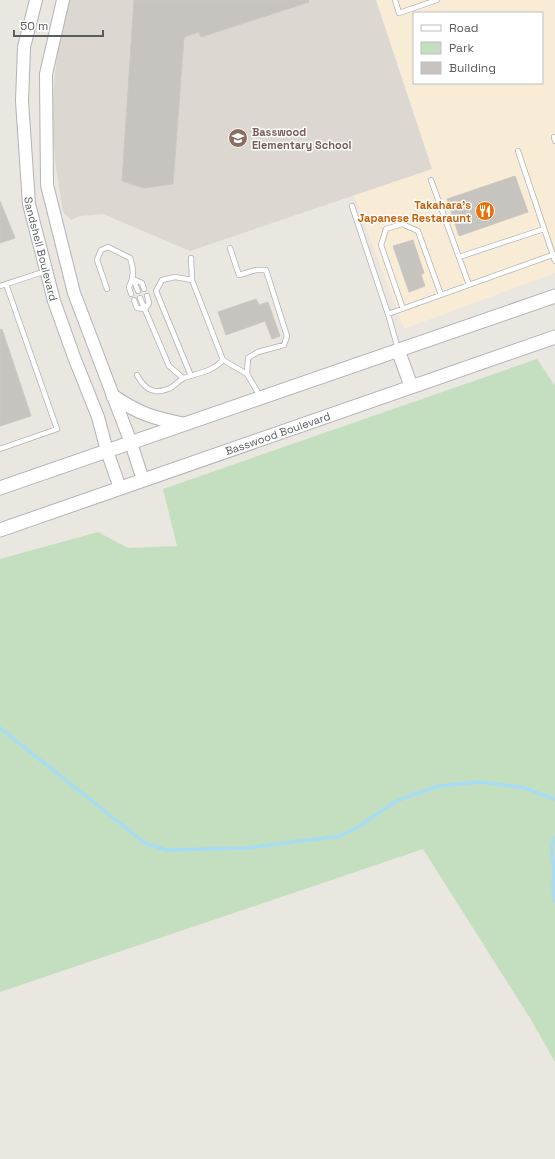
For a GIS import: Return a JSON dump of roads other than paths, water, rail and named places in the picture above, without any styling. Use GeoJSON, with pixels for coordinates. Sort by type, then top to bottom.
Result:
{"type":"FeatureCollection","features":[{"type":"Feature","properties":{"kind":"main road"},"geometry":{"type":"LineString","coordinates":[[0,488],[555,296]]}},
{"type":"Feature","properties":{"kind":"main road","name":"Basswood Boulevard"},"geometry":{"type":"LineString","coordinates":[[0,530],[410,386],[555,337]]}},
{"type":"Feature","properties":{"kind":"main road"},"geometry":{"type":"LineString","coordinates":[[398,350],[410,386]]}},
{"type":"Feature","properties":{"kind":"main road"},"geometry":{"type":"LineString","coordinates":[[113,396],[133,410],[145,415],[185,424]]}},
{"type":"Feature","properties":{"kind":"street","name":"Sandshell Boulevard"},"geometry":{"type":"LineString","coordinates":[[36,0],[24,47],[22,101],[29,204],[46,271],[74,357],[98,417],[107,451],[120,488]]}},
{"type":"Feature","properties":{"kind":"street","name":"Sandshell Boulevard"},"geometry":{"type":"LineString","coordinates":[[63,0],[46,74],[47,185],[74,293],[131,443],[143,480]]}},
{"type":"Feature","properties":{"kind":"lane"},"geometry":{"type":"LineString","coordinates":[[395,0],[399,13],[437,0]]}},
{"type":"Feature","properties":{"kind":"lane"},"geometry":{"type":"LineString","coordinates":[[518,151],[554,254],[555,261]]}},
{"type":"Feature","properties":{"kind":"lane"},"geometry":{"type":"LineString","coordinates":[[431,180],[469,285]]}},
{"type":"Feature","properties":{"kind":"lane"},"geometry":{"type":"LineString","coordinates":[[352,206],[388,314],[398,350]]}},
{"type":"Feature","properties":{"kind":"lane"},"geometry":{"type":"LineString","coordinates":[[403,309],[381,245],[386,229],[402,224],[418,231],[441,295]]}},
{"type":"Feature","properties":{"kind":"lane"},"geometry":{"type":"LineString","coordinates":[[459,257],[544,228]]}},
{"type":"Feature","properties":{"kind":"lane"},"geometry":{"type":"LineString","coordinates":[[106,289],[97,260],[101,250],[108,247],[130,258],[133,266],[133,280],[138,291]]}},
{"type":"Feature","properties":{"kind":"lane"},"geometry":{"type":"LineString","coordinates":[[230,248],[239,275],[256,270],[266,270],[287,336],[284,345],[263,351],[248,358],[247,374]]}},
{"type":"Feature","properties":{"kind":"lane"},"geometry":{"type":"LineString","coordinates":[[388,314],[554,254]]}},
{"type":"Feature","properties":{"kind":"lane"},"geometry":{"type":"LineString","coordinates":[[191,258],[192,280],[223,360],[247,374],[261,398]]}},
{"type":"Feature","properties":{"kind":"lane"},"geometry":{"type":"LineString","coordinates":[[0,286],[46,271]]}},
{"type":"Feature","properties":{"kind":"lane"},"geometry":{"type":"LineString","coordinates":[[190,376],[156,291],[162,280],[176,277],[192,280]]}},
{"type":"Feature","properties":{"kind":"lane"},"geometry":{"type":"LineString","coordinates":[[133,280],[142,283],[144,289]]}},
{"type":"Feature","properties":{"kind":"lane"},"geometry":{"type":"LineString","coordinates":[[131,294],[129,287],[133,280]]}},
{"type":"Feature","properties":{"kind":"lane"},"geometry":{"type":"LineString","coordinates":[[0,449],[58,429],[6,284]]}},
{"type":"Feature","properties":{"kind":"lane"},"geometry":{"type":"LineString","coordinates":[[145,310],[149,303],[147,296]]}},
{"type":"Feature","properties":{"kind":"lane"},"geometry":{"type":"LineString","coordinates":[[140,298],[169,366],[183,378]]}},
{"type":"Feature","properties":{"kind":"lane"},"geometry":{"type":"LineString","coordinates":[[134,300],[137,308],[145,310]]}},
{"type":"Feature","properties":{"kind":"lane"},"geometry":{"type":"LineString","coordinates":[[137,375],[143,386],[152,391],[163,390],[172,387],[183,378],[216,368],[223,360]]}},
{"type":"Feature","properties":{"kind":"waterway"},"geometry":{"type":"LineString","coordinates":[[0,728],[145,843],[166,850],[247,848],[340,836],[357,828],[396,801],[439,786],[480,782],[521,787],[555,799]]}},
{"type":"Feature","properties":{"kind":"waterway"},"geometry":{"type":"LineString","coordinates":[[555,838],[552,850],[554,869],[553,893],[555,901]]}},
{"type":"Feature","properties":{"kind":"place","name":"Basswood Elementary School"},"geometry":{"type":"Point","coordinates":[238,138]}},
{"type":"Feature","properties":{"kind":"place","name":"Takahara's Japanese Restaraunt"},"geometry":{"type":"Point","coordinates":[485,211]}}]}
